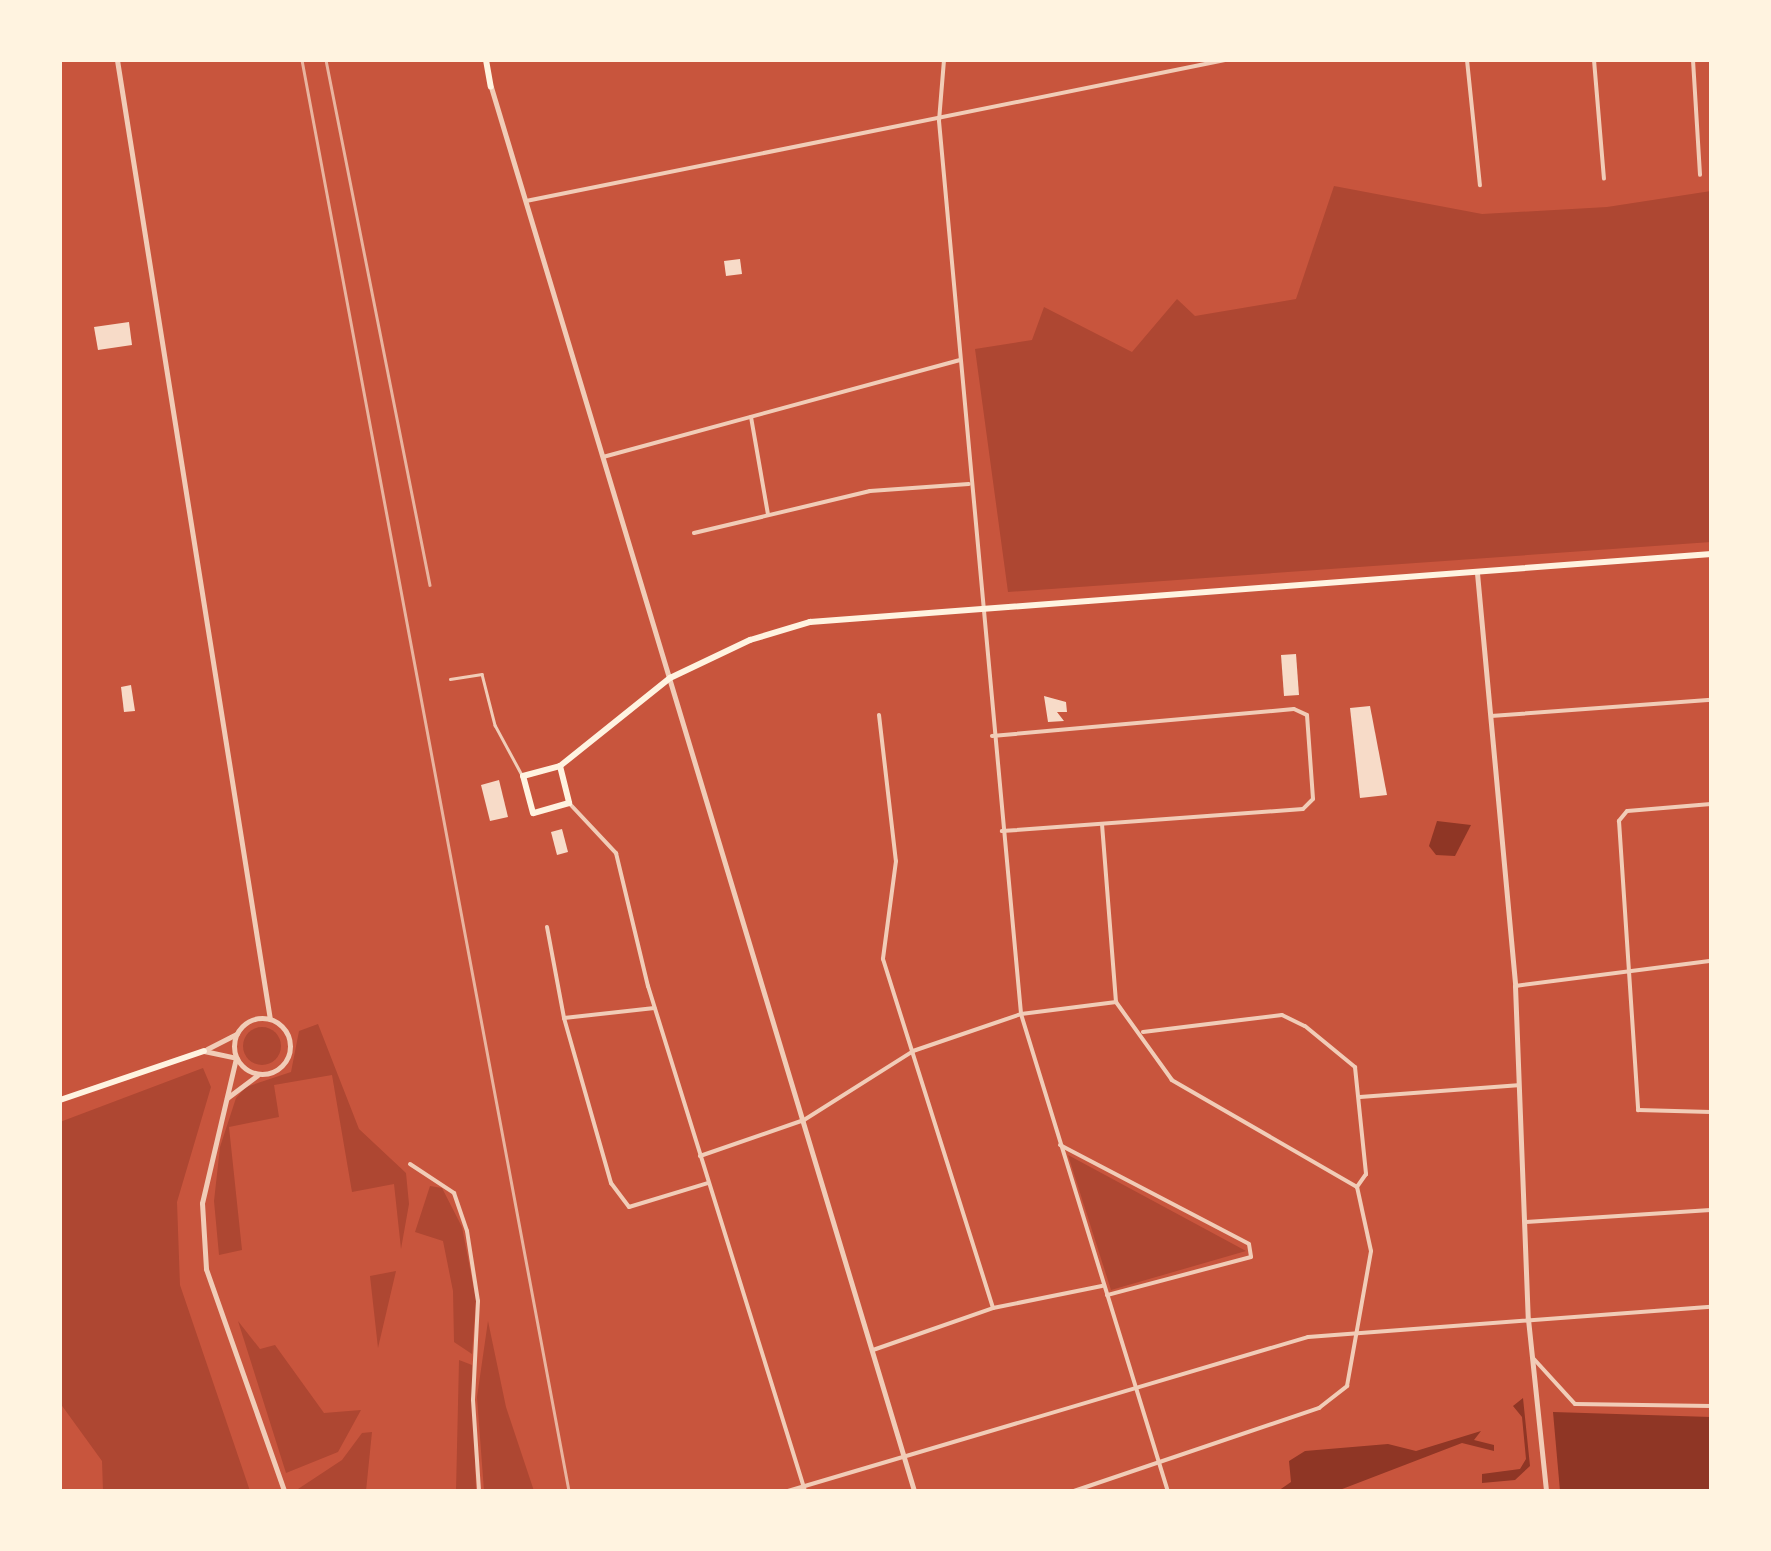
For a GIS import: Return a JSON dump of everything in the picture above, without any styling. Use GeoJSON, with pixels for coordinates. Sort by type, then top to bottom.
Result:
{"type":"FeatureCollection","features":[{"type":"Feature","properties":{"kind":"main road"},"geometry":{"type":"LineString","coordinates":[[484,60],[492,87]]}},
{"type":"Feature","properties":{"kind":"main road"},"geometry":{"type":"LineString","coordinates":[[560,766],[569,804],[533,813],[523,776],[560,766],[670,678],[750,640],[810,622],[1711,554]]}},
{"type":"Feature","properties":{"kind":"main road"},"geometry":{"type":"LineString","coordinates":[[60,1100],[204,1050]]}},
{"type":"Feature","properties":{"kind":"street"},"geometry":{"type":"LineString","coordinates":[[117,60],[270,1019],[287,1034],[289,1050],[276,1070],[237,1084],[223,1105]]}},
{"type":"Feature","properties":{"kind":"street"},"geometry":{"type":"LineString","coordinates":[[944,60],[939,120],[980,612],[1022,1014],[1104,1295],[1168,1491]]}},
{"type":"Feature","properties":{"kind":"street"},"geometry":{"type":"LineString","coordinates":[[526,201],[1225,60]]}},
{"type":"Feature","properties":{"kind":"street"},"geometry":{"type":"LineString","coordinates":[[1466,60],[1480,185]]}},
{"type":"Feature","properties":{"kind":"street"},"geometry":{"type":"LineString","coordinates":[[1594,60],[1604,178]]}},
{"type":"Feature","properties":{"kind":"street"},"geometry":{"type":"LineString","coordinates":[[1694,60],[1700,175]]}},
{"type":"Feature","properties":{"kind":"street"},"geometry":{"type":"LineString","coordinates":[[492,87],[914,1491]]}},
{"type":"Feature","properties":{"kind":"street"},"geometry":{"type":"LineString","coordinates":[[604,457],[959,360]]}},
{"type":"Feature","properties":{"kind":"street"},"geometry":{"type":"LineString","coordinates":[[751,417],[768,514]]}},
{"type":"Feature","properties":{"kind":"street"},"geometry":{"type":"LineString","coordinates":[[694,534],[870,491],[969,484]]}},
{"type":"Feature","properties":{"kind":"street"},"geometry":{"type":"LineString","coordinates":[[1477,572],[1514,986],[1528,1318],[1546,1491]]}},
{"type":"Feature","properties":{"kind":"street"},"geometry":{"type":"LineString","coordinates":[[1490,716],[1711,700]]}},
{"type":"Feature","properties":{"kind":"street"},"geometry":{"type":"LineString","coordinates":[[992,736],[1294,709],[1307,715],[1314,799],[1304,808],[1002,831]]}},
{"type":"Feature","properties":{"kind":"street"},"geometry":{"type":"LineString","coordinates":[[879,715],[896,861],[883,960],[994,1308]]}},
{"type":"Feature","properties":{"kind":"street"},"geometry":{"type":"LineString","coordinates":[[569,804],[616,854],[654,1008],[804,1488]]}},
{"type":"Feature","properties":{"kind":"street"},"geometry":{"type":"LineString","coordinates":[[1711,804],[1627,811],[1618,821],[1638,1110],[1711,1112]]}},
{"type":"Feature","properties":{"kind":"street"},"geometry":{"type":"LineString","coordinates":[[1102,826],[1116,1002],[1143,1032],[1172,1080],[1357,1187]]}},
{"type":"Feature","properties":{"kind":"street"},"geometry":{"type":"LineString","coordinates":[[547,927],[564,1018],[611,1183],[628,1207],[708,1183]]}},
{"type":"Feature","properties":{"kind":"street"},"geometry":{"type":"LineString","coordinates":[[1514,986],[1711,962]]}},
{"type":"Feature","properties":{"kind":"street"},"geometry":{"type":"LineString","coordinates":[[700,1156],[804,1120],[913,1051],[1022,1014],[1116,1002]]}},
{"type":"Feature","properties":{"kind":"street"},"geometry":{"type":"LineString","coordinates":[[564,1018],[654,1008]]}},
{"type":"Feature","properties":{"kind":"street"},"geometry":{"type":"LineString","coordinates":[[1074,1491],[1158,1466],[1319,1408],[1347,1386],[1371,1251],[1357,1187],[1366,1174],[1360,1098],[1349,1057],[1282,1014],[1143,1032]]}},
{"type":"Feature","properties":{"kind":"street"},"geometry":{"type":"LineString","coordinates":[[204,1050],[236,1034],[247,1022],[270,1019]]}},
{"type":"Feature","properties":{"kind":"street"},"geometry":{"type":"LineString","coordinates":[[236,1034],[236,1058],[202,1204],[206,1269],[216,1313],[284,1491]]}},
{"type":"Feature","properties":{"kind":"street"},"geometry":{"type":"LineString","coordinates":[[204,1050],[236,1058],[261,1074]]}},
{"type":"Feature","properties":{"kind":"street"},"geometry":{"type":"LineString","coordinates":[[1360,1098],[1518,1085]]}},
{"type":"Feature","properties":{"kind":"street"},"geometry":{"type":"LineString","coordinates":[[1060,1145],[1249,1244],[1251,1256],[1104,1295]]}},
{"type":"Feature","properties":{"kind":"street"},"geometry":{"type":"LineString","coordinates":[[410,1164],[454,1194],[467,1231],[478,1301],[473,1400],[479,1491]]}},
{"type":"Feature","properties":{"kind":"street"},"geometry":{"type":"LineString","coordinates":[[1523,1222],[1711,1210]]}},
{"type":"Feature","properties":{"kind":"street"},"geometry":{"type":"LineString","coordinates":[[873,1350],[994,1308],[1102,1286]]}},
{"type":"Feature","properties":{"kind":"street"},"geometry":{"type":"LineString","coordinates":[[788,1491],[1308,1337],[1356,1330],[1711,1306]]}},
{"type":"Feature","properties":{"kind":"street"},"geometry":{"type":"LineString","coordinates":[[1531,1356],[1574,1404],[1711,1406]]}},
{"type":"Feature","properties":{"kind":"lane"},"geometry":{"type":"LineString","coordinates":[[450,679],[482,674],[494,725],[523,776]]}},
{"type":"Feature","properties":{"kind":"shaded area"},"geometry":{"type":"Polygon","coordinates":[[[1334,186],[1482,214],[1607,207],[1711,191],[1711,542],[1008,592],[975,349],[1032,340],[1044,307],[1132,352],[1177,299],[1195,316],[1296,299],[1334,186]]]}},
{"type":"Feature","properties":{"kind":"shaded area"},"geometry":{"type":"Polygon","coordinates":[[[1437,821],[1471,825],[1455,856],[1436,855],[1429,846],[1437,821]]]}},
{"type":"Feature","properties":{"kind":"shaded area"},"geometry":{"type":"Polygon","coordinates":[[[318,1024],[359,1129],[406,1173],[409,1204],[401,1249],[394,1184],[352,1192],[332,1075],[274,1085],[279,1117],[229,1127],[242,1250],[219,1255],[214,1201],[220,1147],[236,1098],[246,1087],[291,1072],[299,1031],[318,1024]]]}},
{"type":"Feature","properties":{"kind":"shaded area"},"geometry":{"type":"Polygon","coordinates":[[[262,1027],[276,1032],[281,1046],[276,1060],[262,1065],[248,1060],[243,1046],[248,1032],[262,1027]]]}},
{"type":"Feature","properties":{"kind":"shaded area"},"geometry":{"type":"Polygon","coordinates":[[[203,1068],[211,1087],[177,1202],[180,1285],[250,1491],[103,1491],[102,1461],[60,1403],[60,1122],[203,1068]]]}},
{"type":"Feature","properties":{"kind":"shaded area"},"geometry":{"type":"Polygon","coordinates":[[[1068,1155],[1246,1251],[1111,1290],[1068,1155]]]}},
{"type":"Feature","properties":{"kind":"shaded area"},"geometry":{"type":"Polygon","coordinates":[[[430,1186],[442,1188],[462,1227],[476,1300],[472,1354],[454,1342],[453,1291],[443,1241],[415,1232],[430,1186]]]}},
{"type":"Feature","properties":{"kind":"shaded area"},"geometry":{"type":"Polygon","coordinates":[[[396,1271],[378,1348],[370,1276],[396,1271]]]}},
{"type":"Feature","properties":{"kind":"shaded area"},"geometry":{"type":"Polygon","coordinates":[[[238,1321],[260,1349],[275,1345],[324,1413],[361,1410],[338,1452],[286,1473],[238,1321]]]}},
{"type":"Feature","properties":{"kind":"shaded area"},"geometry":{"type":"Polygon","coordinates":[[[488,1321],[506,1407],[534,1491],[484,1491],[477,1397],[488,1321]]]}},
{"type":"Feature","properties":{"kind":"shaded area"},"geometry":{"type":"Polygon","coordinates":[[[459,1360],[472,1365],[476,1491],[456,1491],[459,1360]]]}},
{"type":"Feature","properties":{"kind":"shaded area"},"geometry":{"type":"Polygon","coordinates":[[[1523,1398],[1530,1466],[1515,1480],[1482,1483],[1482,1474],[1520,1469],[1526,1459],[1522,1417],[1513,1406],[1523,1398]]]}},
{"type":"Feature","properties":{"kind":"shaded area"},"geometry":{"type":"Polygon","coordinates":[[[1553,1412],[1711,1417],[1711,1491],[1560,1491],[1553,1412]]]}},
{"type":"Feature","properties":{"kind":"shaded area"},"geometry":{"type":"Polygon","coordinates":[[[1481,1431],[1474,1440],[1494,1445],[1494,1451],[1462,1443],[1337,1491],[1278,1491],[1291,1482],[1289,1461],[1305,1451],[1388,1444],[1416,1451],[1481,1431]]]}},
{"type":"Feature","properties":{"kind":"shaded area"},"geometry":{"type":"Polygon","coordinates":[[[372,1432],[366,1491],[295,1491],[342,1460],[362,1433],[372,1432]]]}},
{"type":"Feature","properties":{"kind":"building"},"geometry":{"type":"Polygon","coordinates":[[[740,259],[742,274],[726,276],[724,261],[740,259]]]}},
{"type":"Feature","properties":{"kind":"building"},"geometry":{"type":"Polygon","coordinates":[[[129,322],[132,345],[98,350],[94,327],[129,322]]]}},
{"type":"Feature","properties":{"kind":"building"},"geometry":{"type":"Polygon","coordinates":[[[1296,654],[1299,695],[1284,696],[1281,655],[1296,654]]]}},
{"type":"Feature","properties":{"kind":"building"},"geometry":{"type":"Polygon","coordinates":[[[131,685],[135,711],[124,712],[121,687],[131,685]]]}},
{"type":"Feature","properties":{"kind":"building"},"geometry":{"type":"Polygon","coordinates":[[[1044,696],[1066,702],[1067,712],[1057,712],[1064,721],[1048,722],[1044,696]]]}},
{"type":"Feature","properties":{"kind":"building"},"geometry":{"type":"Polygon","coordinates":[[[1370,706],[1387,795],[1360,798],[1350,708],[1370,706]]]}},
{"type":"Feature","properties":{"kind":"building"},"geometry":{"type":"Polygon","coordinates":[[[499,780],[508,817],[490,821],[481,785],[499,780]]]}},
{"type":"Feature","properties":{"kind":"building"},"geometry":{"type":"Polygon","coordinates":[[[562,829],[568,852],[557,855],[551,832],[562,829]]]}},
{"type":"Feature","properties":{"kind":"railway"},"geometry":{"type":"LineString","coordinates":[[302,60],[569,1491]]}},
{"type":"Feature","properties":{"kind":"railway"},"geometry":{"type":"LineString","coordinates":[[326,60],[430,585]]}}]}
